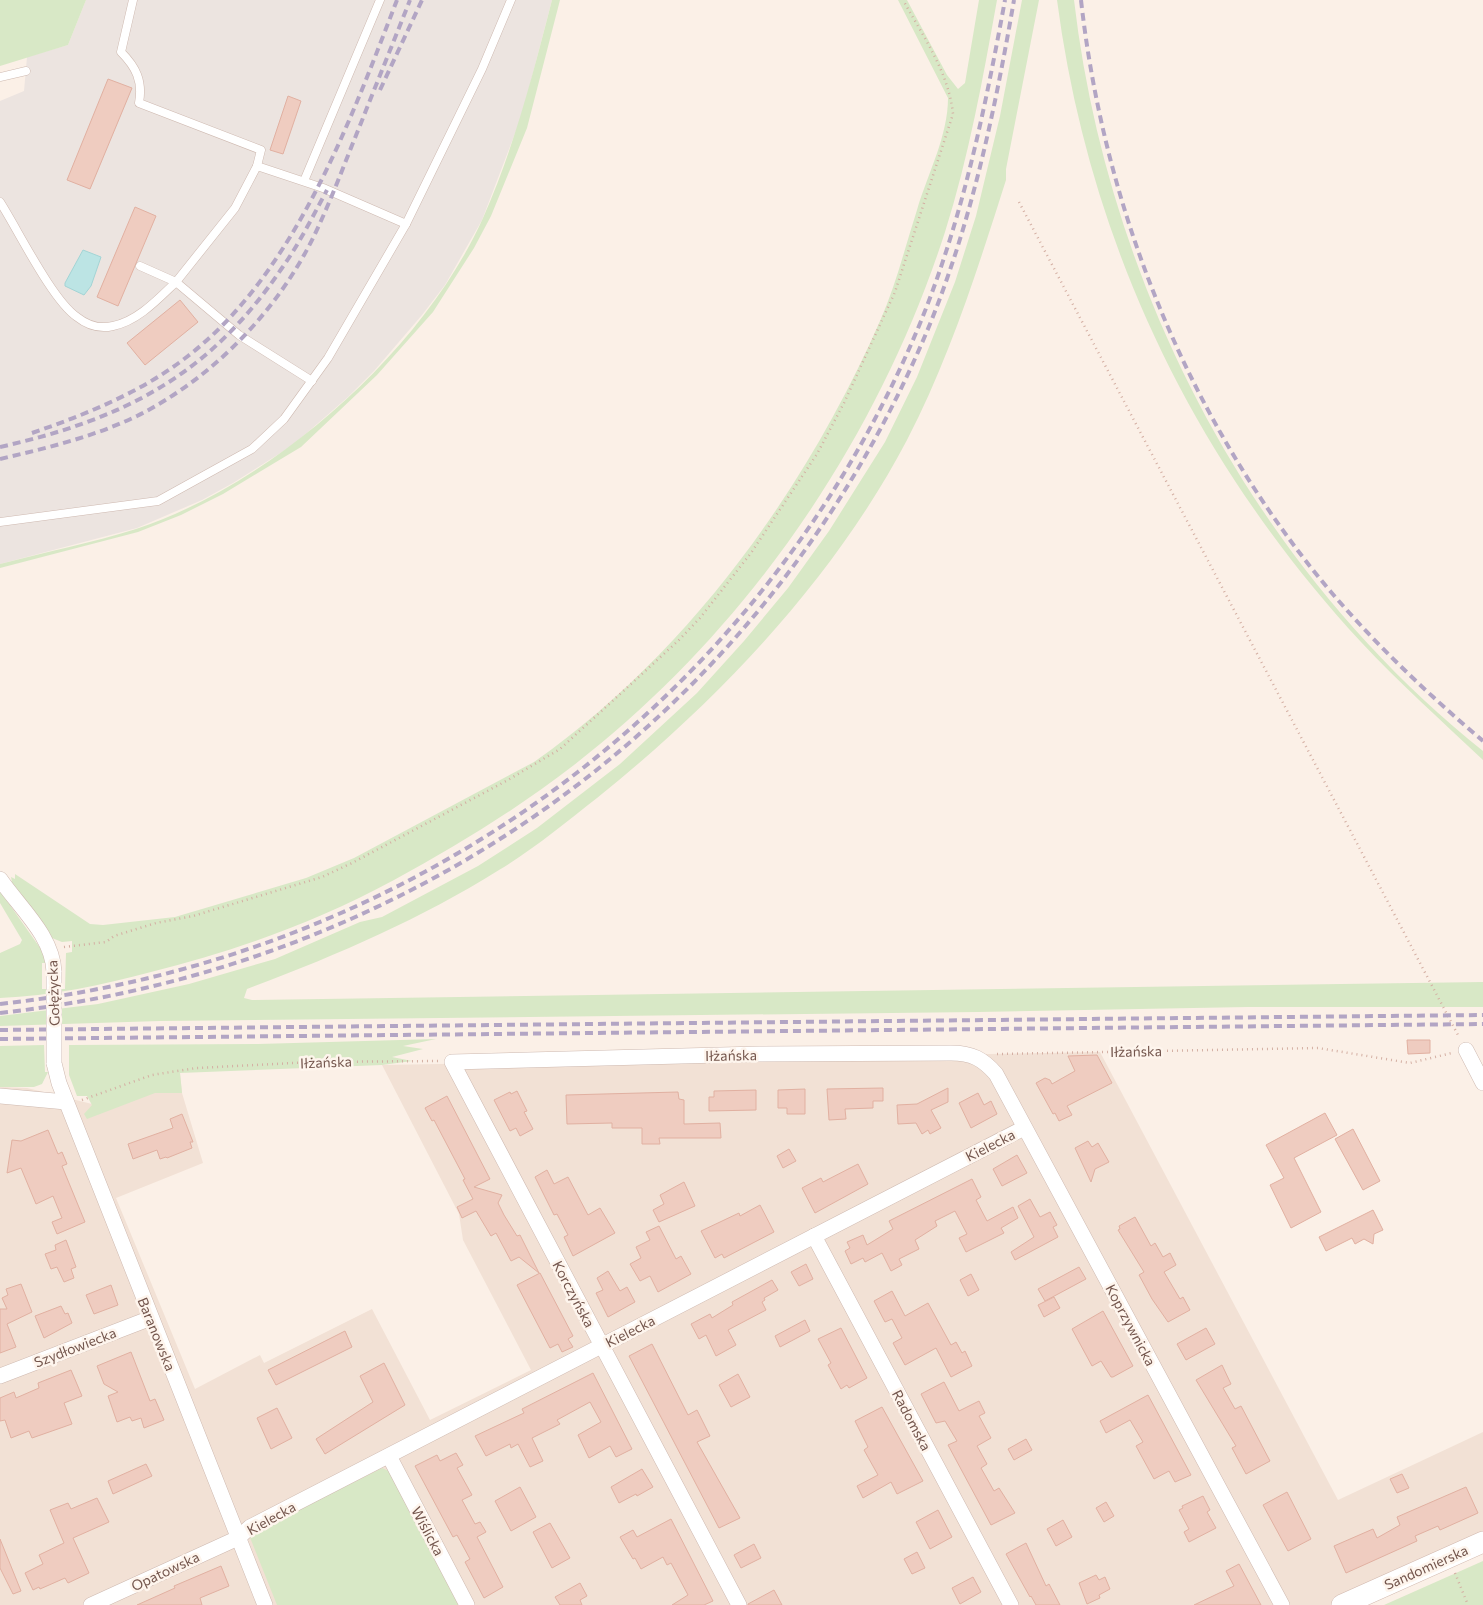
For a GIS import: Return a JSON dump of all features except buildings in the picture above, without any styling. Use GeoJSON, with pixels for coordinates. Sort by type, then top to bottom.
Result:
{"type":"FeatureCollection","features":[{"type":"Feature","properties":{"kind":"street","name":"Gołężycka"},"geometry":{"type":"LineString","coordinates":[[0,879],[51,952],[54,972],[54,1063]]}},
{"type":"Feature","properties":{"kind":"street"},"geometry":{"type":"LineString","coordinates":[[1466,1050],[1483,1083]]}},
{"type":"Feature","properties":{"kind":"street","name":"Iłżańska"},"geometry":{"type":"LineString","coordinates":[[452,1062],[759,1054],[971,1054]]}},
{"type":"Feature","properties":{"kind":"street","name":"Koprzywnicka"},"geometry":{"type":"LineString","coordinates":[[971,1054],[985,1062],[996,1074],[1282,1605]]}},
{"type":"Feature","properties":{"kind":"street","name":"Korczyńska"},"geometry":{"type":"LineString","coordinates":[[452,1062],[739,1605]]}},
{"type":"Feature","properties":{"kind":"street","name":"Baranowska"},"geometry":{"type":"LineString","coordinates":[[54,1063],[57,1078],[66,1102],[265,1605]]}},
{"type":"Feature","properties":{"kind":"street"},"geometry":{"type":"LineString","coordinates":[[0,1096],[66,1102]]}},
{"type":"Feature","properties":{"kind":"street","name":"Kielecka"},"geometry":{"type":"LineString","coordinates":[[238,1538],[250,1527],[1024,1128]]}},
{"type":"Feature","properties":{"kind":"street","name":"Radomska"},"geometry":{"type":"LineString","coordinates":[[814,1236],[1010,1605]]}},
{"type":"Feature","properties":{"kind":"street","name":"Szydłowiecka"},"geometry":{"type":"LineString","coordinates":[[0,1376],[151,1318]]}},
{"type":"Feature","properties":{"kind":"street","name":"Wiślicka"},"geometry":{"type":"LineString","coordinates":[[389,1456],[467,1605]]}},
{"type":"Feature","properties":{"kind":"street","name":"Opatowska"},"geometry":{"type":"LineString","coordinates":[[91,1605],[238,1538]]}},
{"type":"Feature","properties":{"kind":"street","name":"Sandomierska"},"geometry":{"type":"LineString","coordinates":[[1342,1605],[1483,1542]]}},
{"type":"Feature","properties":{"kind":"lane"},"geometry":{"type":"LineString","coordinates":[[0,202],[54,291],[75,317],[92,326],[113,326],[143,312],[176,282],[235,208],[257,166],[261,150],[139,103],[140,78],[130,61],[120,52],[133,0]]}},
{"type":"Feature","properties":{"kind":"lane"},"geometry":{"type":"LineString","coordinates":[[304,181],[380,0]]}},
{"type":"Feature","properties":{"kind":"lane"},"geometry":{"type":"LineString","coordinates":[[0,522],[158,501],[252,449],[284,419],[328,358],[406,224],[482,69],[511,0]]}},
{"type":"Feature","properties":{"kind":"lane"},"geometry":{"type":"LineString","coordinates":[[0,77],[26,72]]}},
{"type":"Feature","properties":{"kind":"lane"},"geometry":{"type":"LineString","coordinates":[[257,166],[304,181],[406,224]]}},
{"type":"Feature","properties":{"kind":"lane"},"geometry":{"type":"LineString","coordinates":[[140,266],[176,282],[239,334],[312,380]]}},
{"type":"Feature","properties":{"kind":"path"},"geometry":{"type":"LineString","coordinates":[[51,952],[68,946],[106,942],[114,936],[156,923],[193,916],[322,878],[352,863],[508,780],[560,749],[678,641],[700,618],[751,553],[817,454],[874,340],[895,292],[953,114],[948,86],[903,0]]}},
{"type":"Feature","properties":{"kind":"path"},"geometry":{"type":"LineString","coordinates":[[1019,202],[1466,1050]]}},
{"type":"Feature","properties":{"kind":"path","name":"Iłżańska"},"geometry":{"type":"LineString","coordinates":[[971,1054],[1318,1048],[1410,1063],[1466,1050]]}},
{"type":"Feature","properties":{"kind":"path","name":"Iłżańska"},"geometry":{"type":"LineString","coordinates":[[66,1102],[88,1100],[131,1081],[152,1075],[196,1068],[421,1059],[452,1062]]}},
{"type":"Feature","properties":{"kind":"path"},"geometry":{"type":"LineString","coordinates":[[1449,1557],[1468,1605]]}},
{"type":"Feature","properties":{"kind":"shaded area"},"geometry":{"type":"Polygon","coordinates":[[[86,0],[552,0],[522,115],[482,220],[445,285],[374,371],[348,397],[293,445],[202,500],[137,528],[0,564],[0,101],[24,91],[27,57],[68,45],[86,0]]]}},
{"type":"Feature","properties":{"kind":"shaded area"},"geometry":{"type":"Polygon","coordinates":[[[1100,1052],[1338,1500],[1483,1432],[1483,1547],[1357,1605],[0,1605],[0,1087],[27,1088],[92,1104],[180,1073],[182,1093],[203,1163],[116,1198],[195,1389],[260,1355],[264,1363],[372,1309],[430,1420],[531,1370],[463,1240],[459,1214],[382,1065],[1100,1052]]]}},
{"type":"Feature","properties":{"kind":"green space"},"geometry":{"type":"Polygon","coordinates":[[[0,0],[86,0],[68,45],[0,66],[0,0]]]}},
{"type":"Feature","properties":{"kind":"green space"},"geometry":{"type":"Polygon","coordinates":[[[552,0],[560,0],[527,128],[491,216],[474,248],[433,312],[377,375],[301,447],[223,494],[181,515],[138,532],[0,568],[0,564],[136,529],[188,508],[240,480],[290,446],[339,406],[383,363],[423,316],[457,267],[483,218],[513,138],[552,0]]]}},
{"type":"Feature","properties":{"kind":"green space"},"geometry":{"type":"Polygon","coordinates":[[[898,0],[907,0],[947,75],[958,89],[965,83],[979,0],[997,0],[981,88],[954,203],[917,309],[883,384],[844,457],[799,526],[750,592],[696,654],[637,712],[574,765],[509,812],[464,840],[365,895],[275,934],[183,964],[76,989],[0,998],[0,953],[20,944],[22,940],[0,903],[0,891],[43,952],[47,963],[42,963],[42,989],[65,989],[66,953],[72,952],[72,941],[62,942],[52,938],[8,881],[12,882],[11,877],[15,879],[15,874],[90,924],[103,925],[175,917],[306,878],[354,858],[534,762],[590,719],[642,672],[691,620],[737,565],[778,507],[816,446],[850,384],[880,321],[896,280],[921,196],[937,154],[945,126],[948,98],[898,0]]]}},
{"type":"Feature","properties":{"kind":"green space"},"geometry":{"type":"Polygon","coordinates":[[[1022,0],[1039,0],[1006,169],[1006,180],[962,312],[937,377],[907,440],[878,491],[845,541],[809,589],[770,634],[687,720],[597,798],[537,845],[499,870],[438,905],[376,936],[312,964],[247,989],[244,998],[252,1000],[1483,982],[1483,1007],[1248,1007],[978,1012],[160,1021],[0,1026],[0,1016],[98,1004],[189,984],[275,959],[360,922],[382,917],[478,866],[537,828],[620,764],[697,693],[788,588],[829,531],[885,442],[917,377],[955,282],[976,216],[1000,116],[1022,0]]]}},
{"type":"Feature","properties":{"kind":"green space"},"geometry":{"type":"Polygon","coordinates":[[[1057,0],[1074,0],[1092,108],[1120,214],[1158,317],[1205,416],[1262,509],[1327,597],[1401,678],[1483,751],[1483,760],[1375,657],[1301,572],[1248,500],[1200,424],[1158,345],[1123,263],[1095,178],[1072,90],[1057,0]]]}},
{"type":"Feature","properties":{"kind":"green space"},"geometry":{"type":"Polygon","coordinates":[[[436,1039],[403,1046],[423,1049],[392,1057],[412,1061],[382,1065],[180,1073],[182,1093],[155,1093],[87,1119],[84,1114],[92,1105],[87,1096],[77,1096],[69,1075],[69,1045],[258,1044],[436,1039]]]}},
{"type":"Feature","properties":{"kind":"green space"},"geometry":{"type":"Polygon","coordinates":[[[44,1045],[45,1072],[48,1072],[42,1084],[34,1087],[0,1087],[0,1046],[44,1045]]]}},
{"type":"Feature","properties":{"kind":"green space"},"geometry":{"type":"Polygon","coordinates":[[[382,1468],[391,1472],[463,1605],[277,1605],[249,1535],[382,1468]]]}},
{"type":"Feature","properties":{"kind":"green space"},"geometry":{"type":"Polygon","coordinates":[[[1483,1561],[1483,1605],[1384,1605],[1483,1561]]]}},
{"type":"Feature","properties":{"kind":"water"},"geometry":{"type":"Polygon","coordinates":[[[83,250],[101,257],[91,286],[84,295],[65,286],[83,250]]]}},
{"type":"Feature","properties":{"kind":"railway"},"geometry":{"type":"LineString","coordinates":[[32,433],[113,401],[152,381],[188,356],[226,322],[259,283],[289,239],[315,193],[360,95],[397,0]]}},
{"type":"Feature","properties":{"kind":"railway"},"geometry":{"type":"LineString","coordinates":[[0,459],[87,436],[137,416],[191,383],[239,341],[261,318],[298,266],[320,224],[410,0]]}},
{"type":"Feature","properties":{"kind":"railway"},"geometry":{"type":"LineString","coordinates":[[380,90],[422,0]]}},
{"type":"Feature","properties":{"kind":"railway"},"geometry":{"type":"LineString","coordinates":[[0,1004],[151,977],[295,932],[430,869],[555,789],[668,694],[768,583],[853,458],[921,321],[936,282],[961,202],[981,122],[1005,0]]}},
{"type":"Feature","properties":{"kind":"railway"},"geometry":{"type":"LineString","coordinates":[[0,1013],[153,986],[298,941],[435,878],[561,798],[675,701],[775,590],[861,464],[930,324],[958,245],[981,164],[1014,0]]}},
{"type":"Feature","properties":{"kind":"railway"},"geometry":{"type":"LineString","coordinates":[[1081,0],[1093,80],[1110,160],[1134,238],[1162,314],[1197,388],[1236,460],[1281,528],[1331,592],[1404,670],[1483,741]]}},
{"type":"Feature","properties":{"kind":"railway"},"geometry":{"type":"LineString","coordinates":[[0,447],[45,436],[124,407],[160,388],[193,365],[225,338],[254,306],[282,268],[306,230],[327,190]]}},
{"type":"Feature","properties":{"kind":"railway"},"geometry":{"type":"LineString","coordinates":[[0,1030],[1483,1015]]}},
{"type":"Feature","properties":{"kind":"railway"},"geometry":{"type":"LineString","coordinates":[[0,1039],[1483,1024]]}}]}
